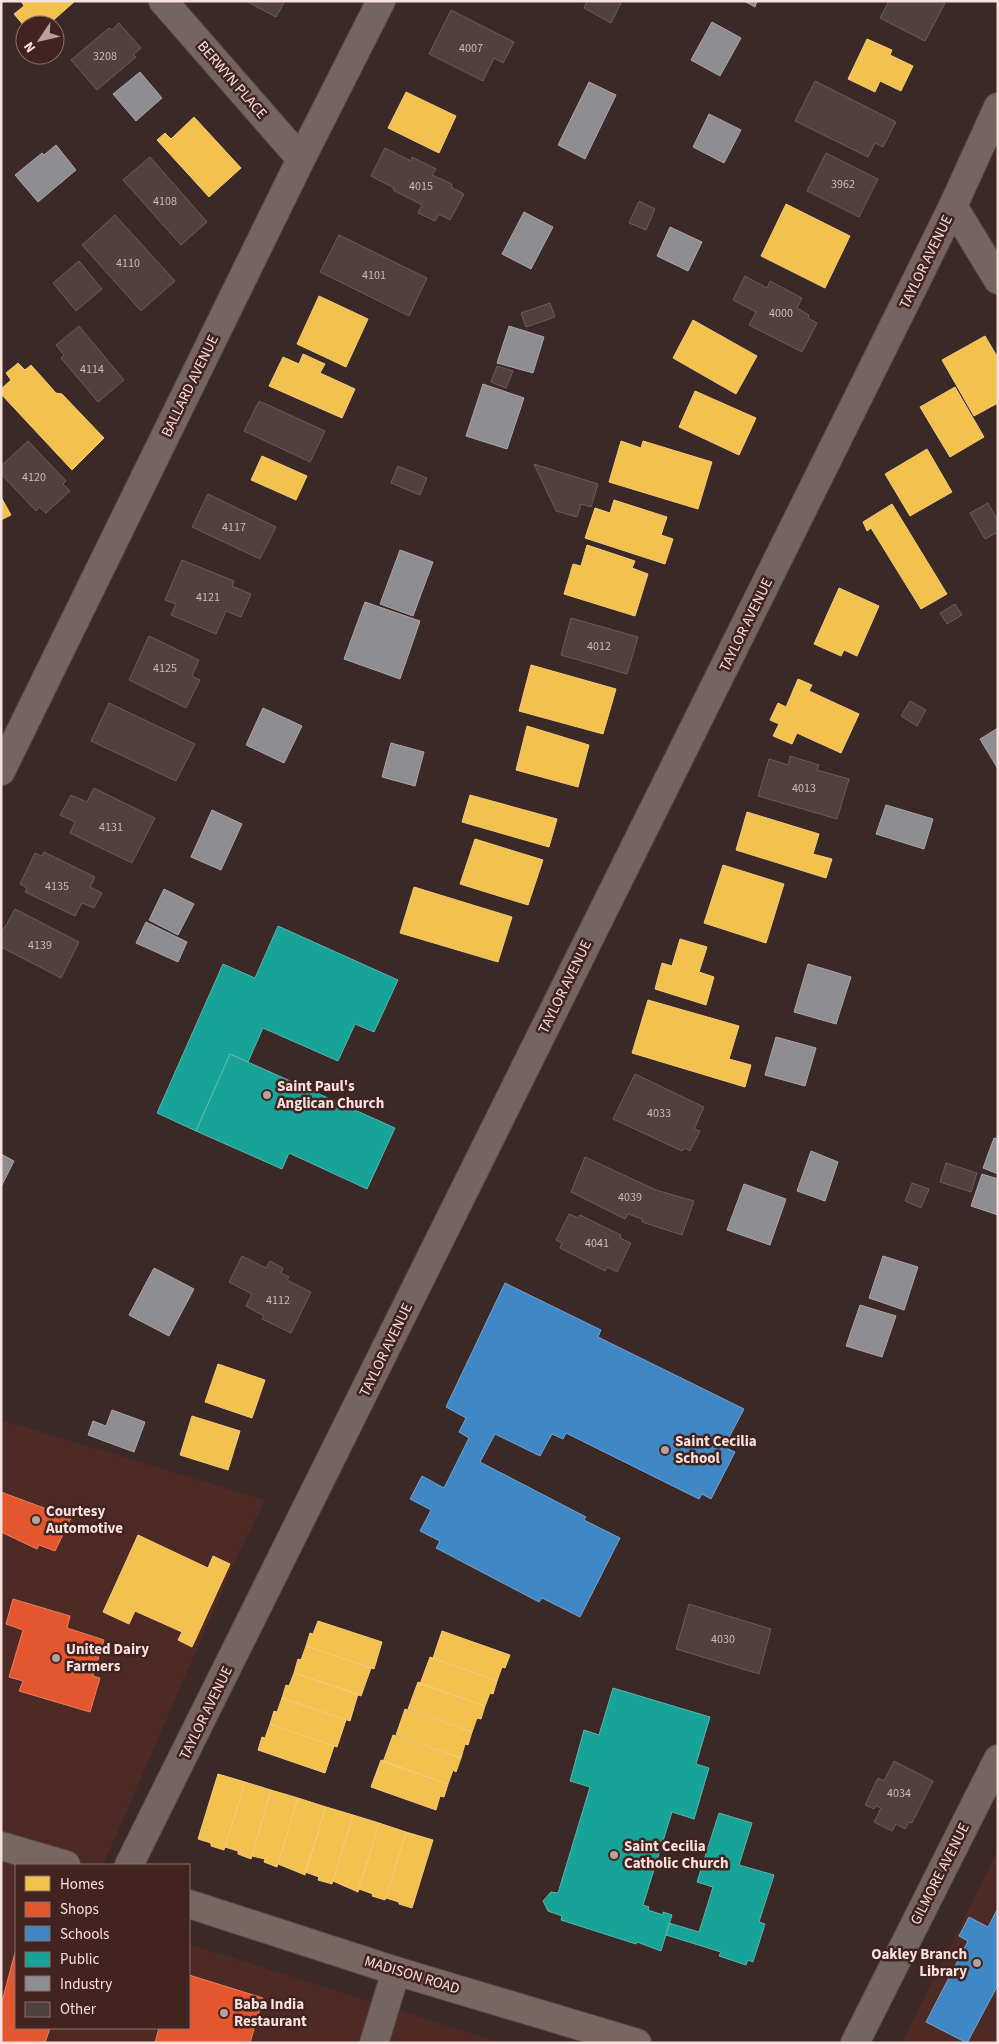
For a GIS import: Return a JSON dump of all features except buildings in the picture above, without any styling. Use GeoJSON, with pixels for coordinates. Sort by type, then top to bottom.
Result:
{"type":"FeatureCollection","features":[{"type":"Feature","properties":{"kind":"main road"},"geometry":{"type":"LineString","coordinates":[[1,1846],[63,1864]]}},
{"type":"Feature","properties":{"kind":"main road","name":"MADISON ROAD"},"geometry":{"type":"LineString","coordinates":[[190,1904],[396,1971],[637,2043]]}},
{"type":"Feature","properties":{"kind":"street","name":"BERWYN PLACE"},"geometry":{"type":"LineString","coordinates":[[162,1],[302,159]]}},
{"type":"Feature","properties":{"kind":"street","name":"BALLARD AVENUE"},"geometry":{"type":"LineString","coordinates":[[1,771],[381,1]]}},
{"type":"Feature","properties":{"kind":"street","name":"TAYLOR AVENUE"},"geometry":{"type":"LineString","coordinates":[[129,1864],[953,206],[998,108]]}},
{"type":"Feature","properties":{"kind":"street"},"geometry":{"type":"LineString","coordinates":[[953,206],[998,280]]}},
{"type":"Feature","properties":{"kind":"street","name":"GILMORE AVENUE"},"geometry":{"type":"LineString","coordinates":[[855,2043],[998,1759]]}},
{"type":"Feature","properties":{"kind":"street"},"geometry":{"type":"LineString","coordinates":[[374,2043],[396,1971]]}},
{"type":"Feature","properties":{"kind":"shaded area"},"geometry":{"type":"Polygon","coordinates":[[[1,1420],[265,1500],[238,1555],[103,1864],[15,1864],[15,2029],[190,2029],[190,1944],[502,2043],[1,2043],[1,1420]]]}},
{"type":"Feature","properties":{"kind":"shaded area"},"geometry":{"type":"Polygon","coordinates":[[[998,1850],[998,2043],[902,2043],[998,1850]]]}},
{"type":"Feature","properties":{"kind":"place","name":"Saint Paul's Anglican Church"},"geometry":{"type":"Point","coordinates":[267,1095]}},
{"type":"Feature","properties":{"kind":"place","name":"Saint Cecilia School"},"geometry":{"type":"Point","coordinates":[665,1450]}},
{"type":"Feature","properties":{"kind":"place","name":"Courtesy Automotive"},"geometry":{"type":"Point","coordinates":[36,1520]}},
{"type":"Feature","properties":{"kind":"place","name":"United Dairy Farmers"},"geometry":{"type":"Point","coordinates":[56,1658]}},
{"type":"Feature","properties":{"kind":"place","name":"Saint Cecilia Catholic Church"},"geometry":{"type":"Point","coordinates":[614,1855]}},
{"type":"Feature","properties":{"kind":"place","name":"Oakley Branch Library"},"geometry":{"type":"Point","coordinates":[977,1963]}},
{"type":"Feature","properties":{"kind":"place","name":"Baba India Restaurant"},"geometry":{"type":"Point","coordinates":[224,2013]}}]}
